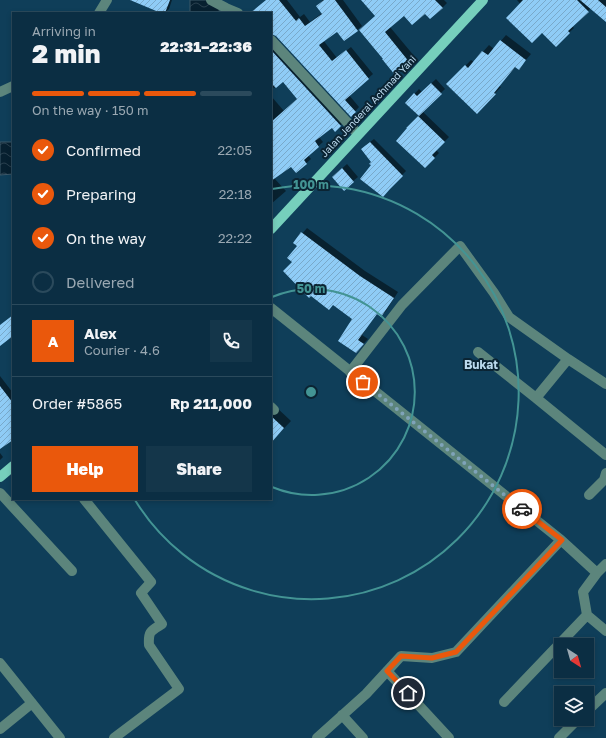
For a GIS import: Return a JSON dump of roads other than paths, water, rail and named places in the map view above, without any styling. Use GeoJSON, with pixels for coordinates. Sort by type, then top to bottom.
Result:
{"type":"FeatureCollection","features":[{"type":"Feature","properties":{"kind":"main road","name":"Jalan Jenderal Achmad Yani"},"geometry":{"type":"LineString","coordinates":[[272,228],[483,0]]}},
{"type":"Feature","properties":{"kind":"main road"},"geometry":{"type":"LineString","coordinates":[[0,477],[12,467]]}},
{"type":"Feature","properties":{"kind":"street"},"geometry":{"type":"LineString","coordinates":[[100,12],[107,0]]}},
{"type":"Feature","properties":{"kind":"street"},"geometry":{"type":"LineString","coordinates":[[211,0],[236,12]]}},
{"type":"Feature","properties":{"kind":"street"},"geometry":{"type":"LineString","coordinates":[[272,41],[358,134]]}},
{"type":"Feature","properties":{"kind":"street"},"geometry":{"type":"LineString","coordinates":[[0,92],[12,86]]}},
{"type":"Feature","properties":{"kind":"street"},"geometry":{"type":"LineString","coordinates":[[350,372],[402,304],[460,246],[494,293],[509,317],[606,384]]}},
{"type":"Feature","properties":{"kind":"street"},"geometry":{"type":"LineString","coordinates":[[272,309],[562,540],[597,573]]}},
{"type":"Feature","properties":{"kind":"street"},"geometry":{"type":"LineString","coordinates":[[478,352],[606,455]]}},
{"type":"Feature","properties":{"kind":"street"},"geometry":{"type":"LineString","coordinates":[[536,398],[568,359]]}},
{"type":"Feature","properties":{"kind":"street"},"geometry":{"type":"LineString","coordinates":[[589,495],[604,480],[606,473]]}},
{"type":"Feature","properties":{"kind":"street"},"geometry":{"type":"LineString","coordinates":[[0,493],[72,571]]}},
{"type":"Feature","properties":{"kind":"street"},"geometry":{"type":"LineString","coordinates":[[85,500],[151,582],[141,593],[162,624],[151,631],[149,644],[179,689],[114,738]]}},
{"type":"Feature","properties":{"kind":"street"},"geometry":{"type":"LineString","coordinates":[[317,738],[366,694],[401,656],[432,658],[456,652],[562,540]]}},
{"type":"Feature","properties":{"kind":"street"},"geometry":{"type":"LineString","coordinates":[[606,564],[597,573],[583,592],[587,615],[606,631]]}},
{"type":"Feature","properties":{"kind":"street"},"geometry":{"type":"LineString","coordinates":[[504,702],[587,615]]}},
{"type":"Feature","properties":{"kind":"street"},"geometry":{"type":"LineString","coordinates":[[0,663],[60,738]]}},
{"type":"Feature","properties":{"kind":"street"},"geometry":{"type":"LineString","coordinates":[[387,671],[449,738]]}},
{"type":"Feature","properties":{"kind":"street"},"geometry":{"type":"LineString","coordinates":[[594,704],[606,693]]}},
{"type":"Feature","properties":{"kind":"street"},"geometry":{"type":"LineString","coordinates":[[0,729],[32,703]]}},
{"type":"Feature","properties":{"kind":"street"},"geometry":{"type":"LineString","coordinates":[[342,715],[364,738]]}},
{"type":"Feature","properties":{"kind":"street"},"geometry":{"type":"LineString","coordinates":[[559,738],[571,726]]}},
{"type":"Feature","properties":{"kind":"water"},"geometry":{"type":"Polygon","coordinates":[[[190,0],[220,0],[219,12],[190,12],[190,0]]]}},
{"type":"Feature","properties":{"kind":"water"},"geometry":{"type":"Polygon","coordinates":[[[0,142],[11,142],[12,174],[0,175],[0,142]]]}},
{"type":"Feature","properties":{"kind":"district","name":"Bukat"},"geometry":{"type":"Point","coordinates":[481,364]}}]}
